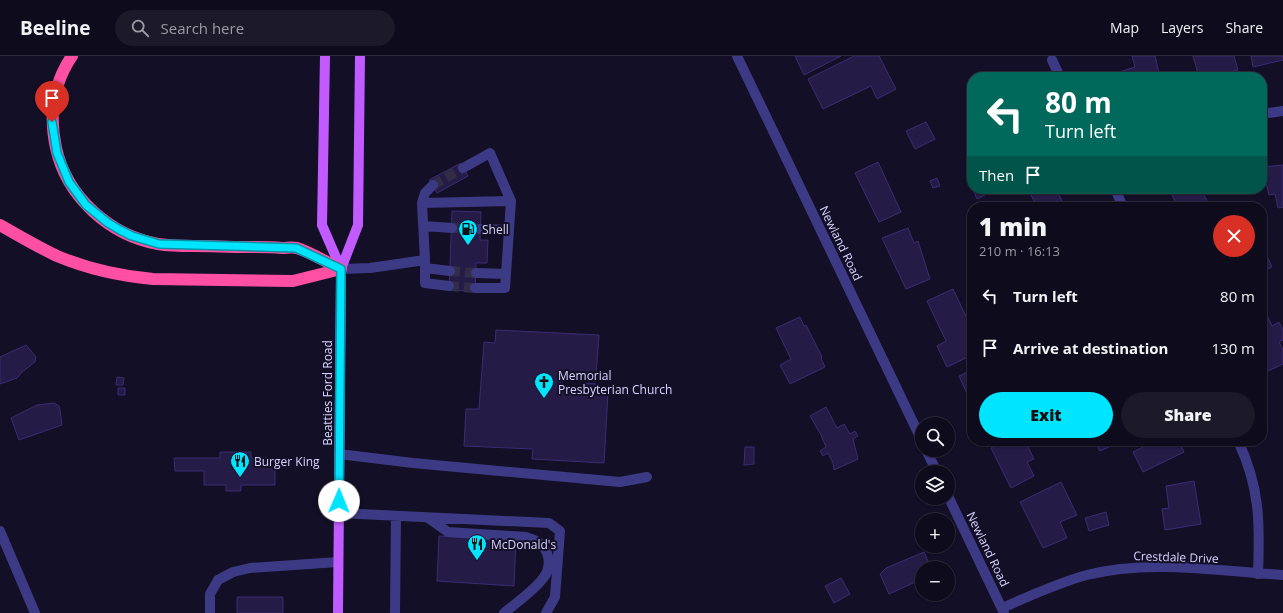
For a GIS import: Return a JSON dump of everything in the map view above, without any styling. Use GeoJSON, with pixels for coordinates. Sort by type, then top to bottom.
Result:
{"type":"FeatureCollection","features":[{"type":"Feature","properties":{"kind":"highway"},"geometry":{"type":"LineString","coordinates":[[72,56],[60,77],[55,91],[52,106],[53,137],[62,168],[69,182],[86,205],[97,215],[108,223],[132,236],[159,244],[296,248],[341,269]]}},
{"type":"Feature","properties":{"kind":"highway"},"geometry":{"type":"LineString","coordinates":[[0,225],[50,252],[75,262],[94,269],[134,277],[293,281],[341,269]]}},
{"type":"Feature","properties":{"kind":"main road","name":"Beatties Ford Road"},"geometry":{"type":"LineString","coordinates":[[325,56],[322,225],[341,269]]}},
{"type":"Feature","properties":{"kind":"main road","name":"Beatties Ford Road"},"geometry":{"type":"LineString","coordinates":[[338,613],[341,269],[358,225],[360,56]]}},
{"type":"Feature","properties":{"kind":"street","name":"Newland Road"},"geometry":{"type":"LineString","coordinates":[[737,56],[915,427]]}},
{"type":"Feature","properties":{"kind":"street"},"geometry":{"type":"LineString","coordinates":[[1052,60],[1058,72]]}},
{"type":"Feature","properties":{"kind":"street"},"geometry":{"type":"LineString","coordinates":[[1267,113],[1283,110]]}},
{"type":"Feature","properties":{"kind":"street"},"geometry":{"type":"LineString","coordinates":[[463,168],[490,153],[511,201],[505,288],[475,288]]}},
{"type":"Feature","properties":{"kind":"street"},"geometry":{"type":"LineString","coordinates":[[433,185],[425,193],[422,203],[425,282],[449,286]]}},
{"type":"Feature","properties":{"kind":"street"},"geometry":{"type":"LineString","coordinates":[[422,203],[511,201]]}},
{"type":"Feature","properties":{"kind":"street"},"geometry":{"type":"LineString","coordinates":[[424,226],[452,228]]}},
{"type":"Feature","properties":{"kind":"street"},"geometry":{"type":"LineString","coordinates":[[480,229],[509,230]]}},
{"type":"Feature","properties":{"kind":"street"},"geometry":{"type":"LineString","coordinates":[[341,269],[425,264],[450,271]]}},
{"type":"Feature","properties":{"kind":"street"},"geometry":{"type":"LineString","coordinates":[[476,273],[506,274]]}},
{"type":"Feature","properties":{"kind":"street"},"geometry":{"type":"LineString","coordinates":[[1240,446],[1253,480],[1256,496],[1259,529],[1258,574]]}},
{"type":"Feature","properties":{"kind":"street"},"geometry":{"type":"LineString","coordinates":[[339,454],[413,463],[620,482],[647,477]]}},
{"type":"Feature","properties":{"kind":"street","name":"Newland Road"},"geometry":{"type":"LineString","coordinates":[[952,505],[1003,611]]}},
{"type":"Feature","properties":{"kind":"street"},"geometry":{"type":"LineString","coordinates":[[339,512],[549,523],[560,531],[555,597],[546,613]]}},
{"type":"Feature","properties":{"kind":"street"},"geometry":{"type":"LineString","coordinates":[[395,613],[396,516]]}},
{"type":"Feature","properties":{"kind":"street"},"geometry":{"type":"LineString","coordinates":[[427,517],[448,532],[526,537],[535,539],[543,545],[548,555],[548,568],[545,576],[504,613]]}},
{"type":"Feature","properties":{"kind":"street"},"geometry":{"type":"LineString","coordinates":[[0,532],[35,613]]}},
{"type":"Feature","properties":{"kind":"street"},"geometry":{"type":"LineString","coordinates":[[210,613],[210,594],[218,580],[233,572],[250,568],[338,562]]}},
{"type":"Feature","properties":{"kind":"street","name":"Crestdale Drive"},"geometry":{"type":"LineString","coordinates":[[1003,611],[1050,588],[1087,575],[1126,568],[1165,567],[1283,575]]}},
{"type":"Feature","properties":{"kind":"building"},"geometry":{"type":"Polygon","coordinates":[[[795,56],[841,56],[804,75],[795,56]]]}},
{"type":"Feature","properties":{"kind":"building"},"geometry":{"type":"Polygon","coordinates":[[[854,56],[879,56],[896,89],[877,99],[871,86],[823,109],[808,79],[854,56]]]}},
{"type":"Feature","properties":{"kind":"building"},"geometry":{"type":"Polygon","coordinates":[[[1132,56],[1155,56],[1159,72],[1119,72],[1135,67],[1132,56]]]}},
{"type":"Feature","properties":{"kind":"building"},"geometry":{"type":"Polygon","coordinates":[[[1193,56],[1234,56],[1238,70],[1229,72],[1198,72],[1193,56]]]}},
{"type":"Feature","properties":{"kind":"building"},"geometry":{"type":"Polygon","coordinates":[[[1251,56],[1283,56],[1283,60],[1253,67],[1251,56]]]}},
{"type":"Feature","properties":{"kind":"building"},"geometry":{"type":"Polygon","coordinates":[[[926,122],[935,139],[915,149],[906,131],[926,122]]]}},
{"type":"Feature","properties":{"kind":"building"},"geometry":{"type":"Polygon","coordinates":[[[878,162],[901,212],[879,222],[855,173],[878,162]]]}},
{"type":"Feature","properties":{"kind":"building"},"geometry":{"type":"Polygon","coordinates":[[[461,163],[468,176],[437,193],[429,180],[461,163]]]}},
{"type":"Feature","properties":{"kind":"building"},"geometry":{"type":"Polygon","coordinates":[[[1283,165],[1283,207],[1278,208],[1275,194],[1269,195],[1267,187],[1267,167],[1283,165]]]}},
{"type":"Feature","properties":{"kind":"building"},"geometry":{"type":"Polygon","coordinates":[[[937,178],[940,186],[933,188],[930,181],[937,178]]]}},
{"type":"Feature","properties":{"kind":"building"},"geometry":{"type":"Polygon","coordinates":[[[975,194],[984,194],[985,195],[977,199],[975,194]]]}},
{"type":"Feature","properties":{"kind":"building"},"geometry":{"type":"Polygon","coordinates":[[[1030,194],[1058,194],[1062,202],[1034,202],[1030,194]]]}},
{"type":"Feature","properties":{"kind":"building"},"geometry":{"type":"Polygon","coordinates":[[[1172,194],[1204,194],[1208,202],[1176,202],[1172,194]]]}},
{"type":"Feature","properties":{"kind":"building"},"geometry":{"type":"Polygon","coordinates":[[[452,211],[481,212],[480,240],[488,240],[487,263],[476,263],[475,291],[449,290],[452,211]]]}},
{"type":"Feature","properties":{"kind":"building"},"geometry":{"type":"Polygon","coordinates":[[[908,228],[914,243],[918,241],[930,279],[906,289],[882,238],[908,228]]]}},
{"type":"Feature","properties":{"kind":"building"},"geometry":{"type":"Polygon","coordinates":[[[1267,256],[1272,267],[1267,270],[1267,256]]]}},
{"type":"Feature","properties":{"kind":"building"},"geometry":{"type":"Polygon","coordinates":[[[953,289],[967,318],[967,357],[947,367],[937,346],[946,341],[927,301],[953,289]]]}},
{"type":"Feature","properties":{"kind":"building"},"geometry":{"type":"Polygon","coordinates":[[[1267,315],[1272,326],[1279,322],[1283,330],[1283,340],[1279,342],[1283,350],[1283,364],[1267,372],[1267,315]]]}},
{"type":"Feature","properties":{"kind":"building"},"geometry":{"type":"Polygon","coordinates":[[[800,317],[804,326],[806,325],[822,357],[821,358],[825,367],[790,384],[780,365],[791,359],[776,328],[800,317]]]}},
{"type":"Feature","properties":{"kind":"building","name":"Memorial Presbyterian Church"},"geometry":{"type":"Polygon","coordinates":[[[496,330],[599,335],[596,376],[561,375],[560,391],[585,392],[586,383],[596,384],[596,392],[608,393],[604,463],[532,459],[533,449],[464,446],[466,409],[479,409],[484,342],[495,343],[496,330]]]}},
{"type":"Feature","properties":{"kind":"building"},"geometry":{"type":"Polygon","coordinates":[[[26,345],[36,357],[35,362],[17,378],[0,384],[0,357],[26,345]]]}},
{"type":"Feature","properties":{"kind":"building"},"geometry":{"type":"Polygon","coordinates":[[[967,372],[967,393],[959,376],[967,372]]]}},
{"type":"Feature","properties":{"kind":"building"},"geometry":{"type":"Polygon","coordinates":[[[117,377],[124,378],[123,385],[116,385],[117,377]]]}},
{"type":"Feature","properties":{"kind":"building"},"geometry":{"type":"Polygon","coordinates":[[[118,388],[125,388],[125,395],[118,395],[118,388]]]}},
{"type":"Feature","properties":{"kind":"building"},"geometry":{"type":"Polygon","coordinates":[[[54,403],[59,406],[62,425],[19,440],[11,418],[37,405],[54,403]]]}},
{"type":"Feature","properties":{"kind":"building"},"geometry":{"type":"Polygon","coordinates":[[[826,407],[837,428],[844,424],[850,434],[855,431],[858,436],[853,439],[858,459],[834,470],[833,463],[828,453],[823,456],[820,451],[826,447],[810,416],[826,407]]]}},
{"type":"Feature","properties":{"kind":"building"},"geometry":{"type":"Polygon","coordinates":[[[995,446],[1028,446],[1034,459],[1027,462],[1034,476],[1011,488],[991,448],[995,446]]]}},
{"type":"Feature","properties":{"kind":"building"},"geometry":{"type":"Polygon","coordinates":[[[1097,446],[1111,446],[1100,451],[1097,446]]]}},
{"type":"Feature","properties":{"kind":"building"},"geometry":{"type":"Polygon","coordinates":[[[1145,446],[1181,446],[1184,452],[1143,472],[1133,452],[1145,446]]]}},
{"type":"Feature","properties":{"kind":"building"},"geometry":{"type":"Polygon","coordinates":[[[745,447],[754,447],[754,464],[744,465],[745,447]]]}},
{"type":"Feature","properties":{"kind":"building","name":"Burger King"},"geometry":{"type":"Polygon","coordinates":[[[220,452],[251,452],[251,458],[275,458],[275,485],[241,485],[241,491],[226,491],[226,485],[204,485],[204,471],[175,471],[174,458],[220,458],[220,452]]]}},
{"type":"Feature","properties":{"kind":"building"},"geometry":{"type":"Polygon","coordinates":[[[1194,481],[1201,524],[1165,530],[1162,509],[1169,508],[1166,486],[1194,481]]]}},
{"type":"Feature","properties":{"kind":"building"},"geometry":{"type":"Polygon","coordinates":[[[1061,482],[1077,515],[1060,522],[1067,538],[1043,548],[1020,502],[1061,482]]]}},
{"type":"Feature","properties":{"kind":"building"},"geometry":{"type":"Polygon","coordinates":[[[1106,512],[1109,525],[1089,531],[1085,518],[1106,512]]]}},
{"type":"Feature","properties":{"kind":"building","name":"McDonald's"},"geometry":{"type":"Polygon","coordinates":[[[439,536],[516,540],[514,586],[437,581],[439,536]]]}},
{"type":"Feature","properties":{"kind":"building"},"geometry":{"type":"Polygon","coordinates":[[[922,553],[924,553],[928,561],[915,561],[915,582],[889,594],[880,574],[886,568],[922,553]]]}},
{"type":"Feature","properties":{"kind":"building"},"geometry":{"type":"Polygon","coordinates":[[[841,578],[850,594],[834,603],[825,586],[841,578]]]}},
{"type":"Feature","properties":{"kind":"building"},"geometry":{"type":"Polygon","coordinates":[[[237,597],[283,597],[283,613],[237,613],[237,597]]]}},
{"type":"Feature","properties":{"kind":"tunnel"},"geometry":{"type":"LineString","coordinates":[[433,185],[463,168]]}},
{"type":"Feature","properties":{"kind":"tunnel"},"geometry":{"type":"LineString","coordinates":[[452,228],[480,229]]}},
{"type":"Feature","properties":{"kind":"tunnel"},"geometry":{"type":"LineString","coordinates":[[450,271],[476,273]]}},
{"type":"Feature","properties":{"kind":"tunnel"},"geometry":{"type":"LineString","coordinates":[[449,286],[475,288]]}},
{"type":"Feature","properties":{"kind":"place","name":"Shell"},"geometry":{"type":"Point","coordinates":[468,246]}},
{"type":"Feature","properties":{"kind":"place","name":"Memorial Presbyterian Church"},"geometry":{"type":"Point","coordinates":[544,399]}},
{"type":"Feature","properties":{"kind":"place","name":"Burger King"},"geometry":{"type":"Point","coordinates":[240,478]}},
{"type":"Feature","properties":{"kind":"place","name":"McDonald's"},"geometry":{"type":"Point","coordinates":[477,561]}},
{"type":"Feature","properties":{"kind":"route"},"geometry":{"type":"LineString","coordinates":[[52,122],[53,137],[57,153],[69,182],[86,205],[97,215],[120,230],[145,241],[159,244],[296,248],[341,269],[339,501]]}}]}
